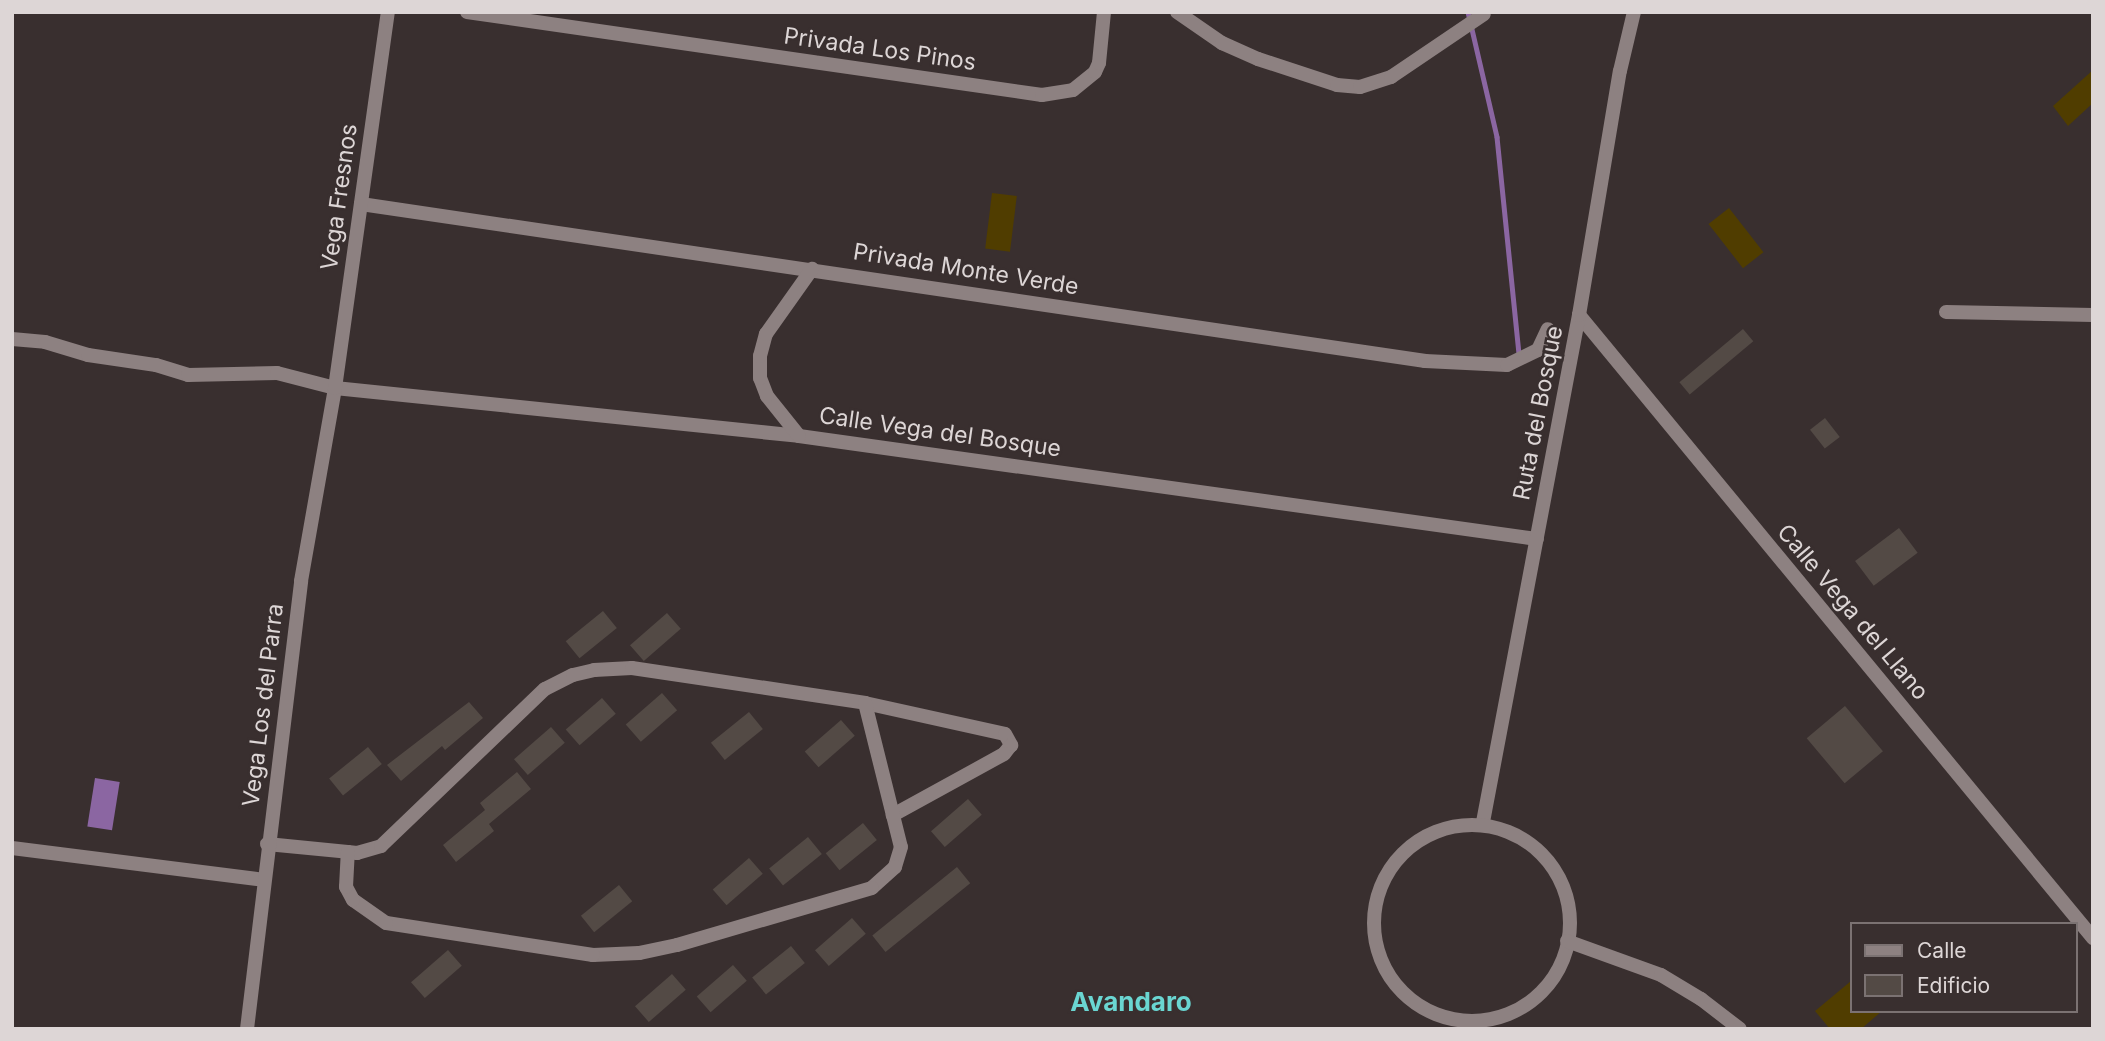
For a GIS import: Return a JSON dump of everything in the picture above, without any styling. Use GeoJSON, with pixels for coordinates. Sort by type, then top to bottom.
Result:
{"type":"FeatureCollection","features":[{"type":"Feature","properties":{"kind":"street","name":"Vega Fresnos"},"geometry":{"type":"LineString","coordinates":[[335,388],[388,12]]}},
{"type":"Feature","properties":{"kind":"street","name":"Privada Los Pinos"},"geometry":{"type":"LineString","coordinates":[[467,12],[1042,95],[1073,90],[1095,72],[1100,64],[1104,12]]}},
{"type":"Feature","properties":{"kind":"street"},"geometry":{"type":"LineString","coordinates":[[1177,12],[1222,43],[1258,59],[1337,85],[1360,87],[1391,77],[1484,14]]}},
{"type":"Feature","properties":{"kind":"street","name":"Ruta del Bosque"},"geometry":{"type":"LineString","coordinates":[[1483,822],[1579,316],[1622,61],[1634,12]]}},
{"type":"Feature","properties":{"kind":"street","name":"Privada Monte Verde"},"geometry":{"type":"LineString","coordinates":[[361,204],[1371,354],[1469,365],[1507,365],[1523,360],[1538,351],[1548,329]]}},
{"type":"Feature","properties":{"kind":"street"},"geometry":{"type":"LineString","coordinates":[[799,436],[767,396],[760,377],[760,356],[772,325],[812,269]]}},
{"type":"Feature","properties":{"kind":"street"},"geometry":{"type":"LineString","coordinates":[[1946,312],[2093,315]]}},
{"type":"Feature","properties":{"kind":"street","name":"Calle Vega del Llano"},"geometry":{"type":"LineString","coordinates":[[1579,316],[2093,939]]}},
{"type":"Feature","properties":{"kind":"street","name":"Calle Vega del Bosque"},"geometry":{"type":"LineString","coordinates":[[12,339],[45,342],[89,355],[156,365],[188,375],[276,373],[335,388],[799,436],[1537,539]]}},
{"type":"Feature","properties":{"kind":"street","name":"Vega Los del Parra"},"geometry":{"type":"LineString","coordinates":[[247,1029],[267,844],[301,581],[335,388]]}},
{"type":"Feature","properties":{"kind":"street"},"geometry":{"type":"LineString","coordinates":[[267,844],[365,852],[387,842],[545,690],[573,675],[594,670],[632,668],[864,703],[1005,734],[1011,745],[1004,754],[893,816]]}},
{"type":"Feature","properties":{"kind":"street"},"geometry":{"type":"LineString","coordinates":[[348,852],[346,887],[353,900],[386,923],[593,956],[677,945],[872,888],[889,876],[901,847],[864,703]]}},
{"type":"Feature","properties":{"kind":"street"},"geometry":{"type":"LineString","coordinates":[[1483,822],[1522,836],[1552,866],[1567,906],[1567,942],[1554,975],[1538,997],[1516,1013],[1477,1023],[1437,1023],[1412,1002],[1391,978],[1378,947],[1376,915],[1383,883],[1399,856],[1423,835],[1452,823],[1483,822]]}},
{"type":"Feature","properties":{"kind":"street"},"geometry":{"type":"LineString","coordinates":[[12,848],[264,880]]}},
{"type":"Feature","properties":{"kind":"street"},"geometry":{"type":"LineString","coordinates":[[1567,942],[1661,975],[1701,999],[1740,1029]]}},
{"type":"Feature","properties":{"kind":"shaded area"},"geometry":{"type":"Polygon","coordinates":[[[2093,70],[2093,103],[2068,126],[2053,106],[2093,70]]]}},
{"type":"Feature","properties":{"kind":"shaded area"},"geometry":{"type":"Polygon","coordinates":[[[992,193],[1017,196],[1010,252],[985,249],[992,193]]]}},
{"type":"Feature","properties":{"kind":"shaded area"},"geometry":{"type":"Polygon","coordinates":[[[1729,208],[1763,252],[1743,268],[1709,224],[1729,208]]]}},
{"type":"Feature","properties":{"kind":"shaded area"},"geometry":{"type":"Polygon","coordinates":[[[95,778],[120,782],[112,830],[87,826],[95,778]]]}},
{"type":"Feature","properties":{"kind":"shaded area"},"geometry":{"type":"Polygon","coordinates":[[[1850,982],[1850,1013],[1880,1013],[1861,1029],[1830,1029],[1815,1011],[1850,982]]]}},
{"type":"Feature","properties":{"kind":"building"},"geometry":{"type":"Polygon","coordinates":[[[1743,329],[1753,341],[1690,395],[1679,382],[1743,329]]]}},
{"type":"Feature","properties":{"kind":"building"},"geometry":{"type":"Polygon","coordinates":[[[1825,418],[1840,437],[1825,449],[1810,430],[1825,418]]]}},
{"type":"Feature","properties":{"kind":"building"},"geometry":{"type":"Polygon","coordinates":[[[1899,528],[1918,553],[1874,586],[1855,561],[1899,528]]]}},
{"type":"Feature","properties":{"kind":"building"},"geometry":{"type":"Polygon","coordinates":[[[603,611],[617,628],[580,658],[566,641],[603,611]]]}},
{"type":"Feature","properties":{"kind":"building"},"geometry":{"type":"Polygon","coordinates":[[[667,613],[681,629],[644,661],[630,645],[667,613]]]}},
{"type":"Feature","properties":{"kind":"building"},"geometry":{"type":"Polygon","coordinates":[[[662,693],[677,710],[641,742],[626,724],[662,693]]]}},
{"type":"Feature","properties":{"kind":"building"},"geometry":{"type":"Polygon","coordinates":[[[602,698],[616,714],[580,745],[566,729],[602,698]]]}},
{"type":"Feature","properties":{"kind":"building"},"geometry":{"type":"Polygon","coordinates":[[[469,702],[483,718],[445,750],[442,746],[401,781],[387,765],[469,702]]]}},
{"type":"Feature","properties":{"kind":"building"},"geometry":{"type":"Polygon","coordinates":[[[1845,706],[1883,751],[1845,783],[1807,738],[1845,706]]]}},
{"type":"Feature","properties":{"kind":"building"},"geometry":{"type":"Polygon","coordinates":[[[749,712],[763,729],[725,760],[711,743],[749,712]]]}},
{"type":"Feature","properties":{"kind":"building"},"geometry":{"type":"Polygon","coordinates":[[[841,720],[855,736],[819,767],[805,751],[841,720]]]}},
{"type":"Feature","properties":{"kind":"building"},"geometry":{"type":"Polygon","coordinates":[[[551,727],[565,743],[528,775],[514,759],[551,727]]]}},
{"type":"Feature","properties":{"kind":"building"},"geometry":{"type":"Polygon","coordinates":[[[368,747],[382,764],[343,796],[329,778],[368,747]]]}},
{"type":"Feature","properties":{"kind":"building"},"geometry":{"type":"Polygon","coordinates":[[[517,772],[531,789],[489,824],[494,831],[456,862],[443,845],[485,810],[480,803],[517,772]]]}},
{"type":"Feature","properties":{"kind":"building"},"geometry":{"type":"Polygon","coordinates":[[[968,799],[982,815],[945,847],[931,831],[968,799]]]}},
{"type":"Feature","properties":{"kind":"building"},"geometry":{"type":"Polygon","coordinates":[[[863,823],[877,840],[840,870],[826,853],[863,823]]]}},
{"type":"Feature","properties":{"kind":"building"},"geometry":{"type":"Polygon","coordinates":[[[808,837],[822,854],[783,886],[769,868],[808,837]]]}},
{"type":"Feature","properties":{"kind":"building"},"geometry":{"type":"Polygon","coordinates":[[[749,858],[763,874],[727,905],[713,889],[749,858]]]}},
{"type":"Feature","properties":{"kind":"building"},"geometry":{"type":"Polygon","coordinates":[[[957,867],[970,883],[886,952],[872,936],[957,867]]]}},
{"type":"Feature","properties":{"kind":"building"},"geometry":{"type":"Polygon","coordinates":[[[619,885],[632,901],[594,932],[581,916],[619,885]]]}},
{"type":"Feature","properties":{"kind":"building"},"geometry":{"type":"Polygon","coordinates":[[[852,918],[866,934],[829,966],[815,950],[852,918]]]}},
{"type":"Feature","properties":{"kind":"building"},"geometry":{"type":"Polygon","coordinates":[[[791,946],[805,963],[766,995],[752,977],[791,946]]]}},
{"type":"Feature","properties":{"kind":"building"},"geometry":{"type":"Polygon","coordinates":[[[448,950],[462,966],[425,998],[411,982],[448,950]]]}},
{"type":"Feature","properties":{"kind":"building"},"geometry":{"type":"Polygon","coordinates":[[[733,965],[747,981],[711,1012],[697,996],[733,965]]]}},
{"type":"Feature","properties":{"kind":"building"},"geometry":{"type":"Polygon","coordinates":[[[672,974],[686,990],[649,1022],[635,1006],[672,974]]]}},
{"type":"Feature","properties":{"kind":"waterway"},"geometry":{"type":"LineString","coordinates":[[1468,12],[1497,137],[1519,354]]}},
{"type":"Feature","properties":{"kind":"district","name":"Avandaro"},"geometry":{"type":"Point","coordinates":[1131,1002]}}]}
